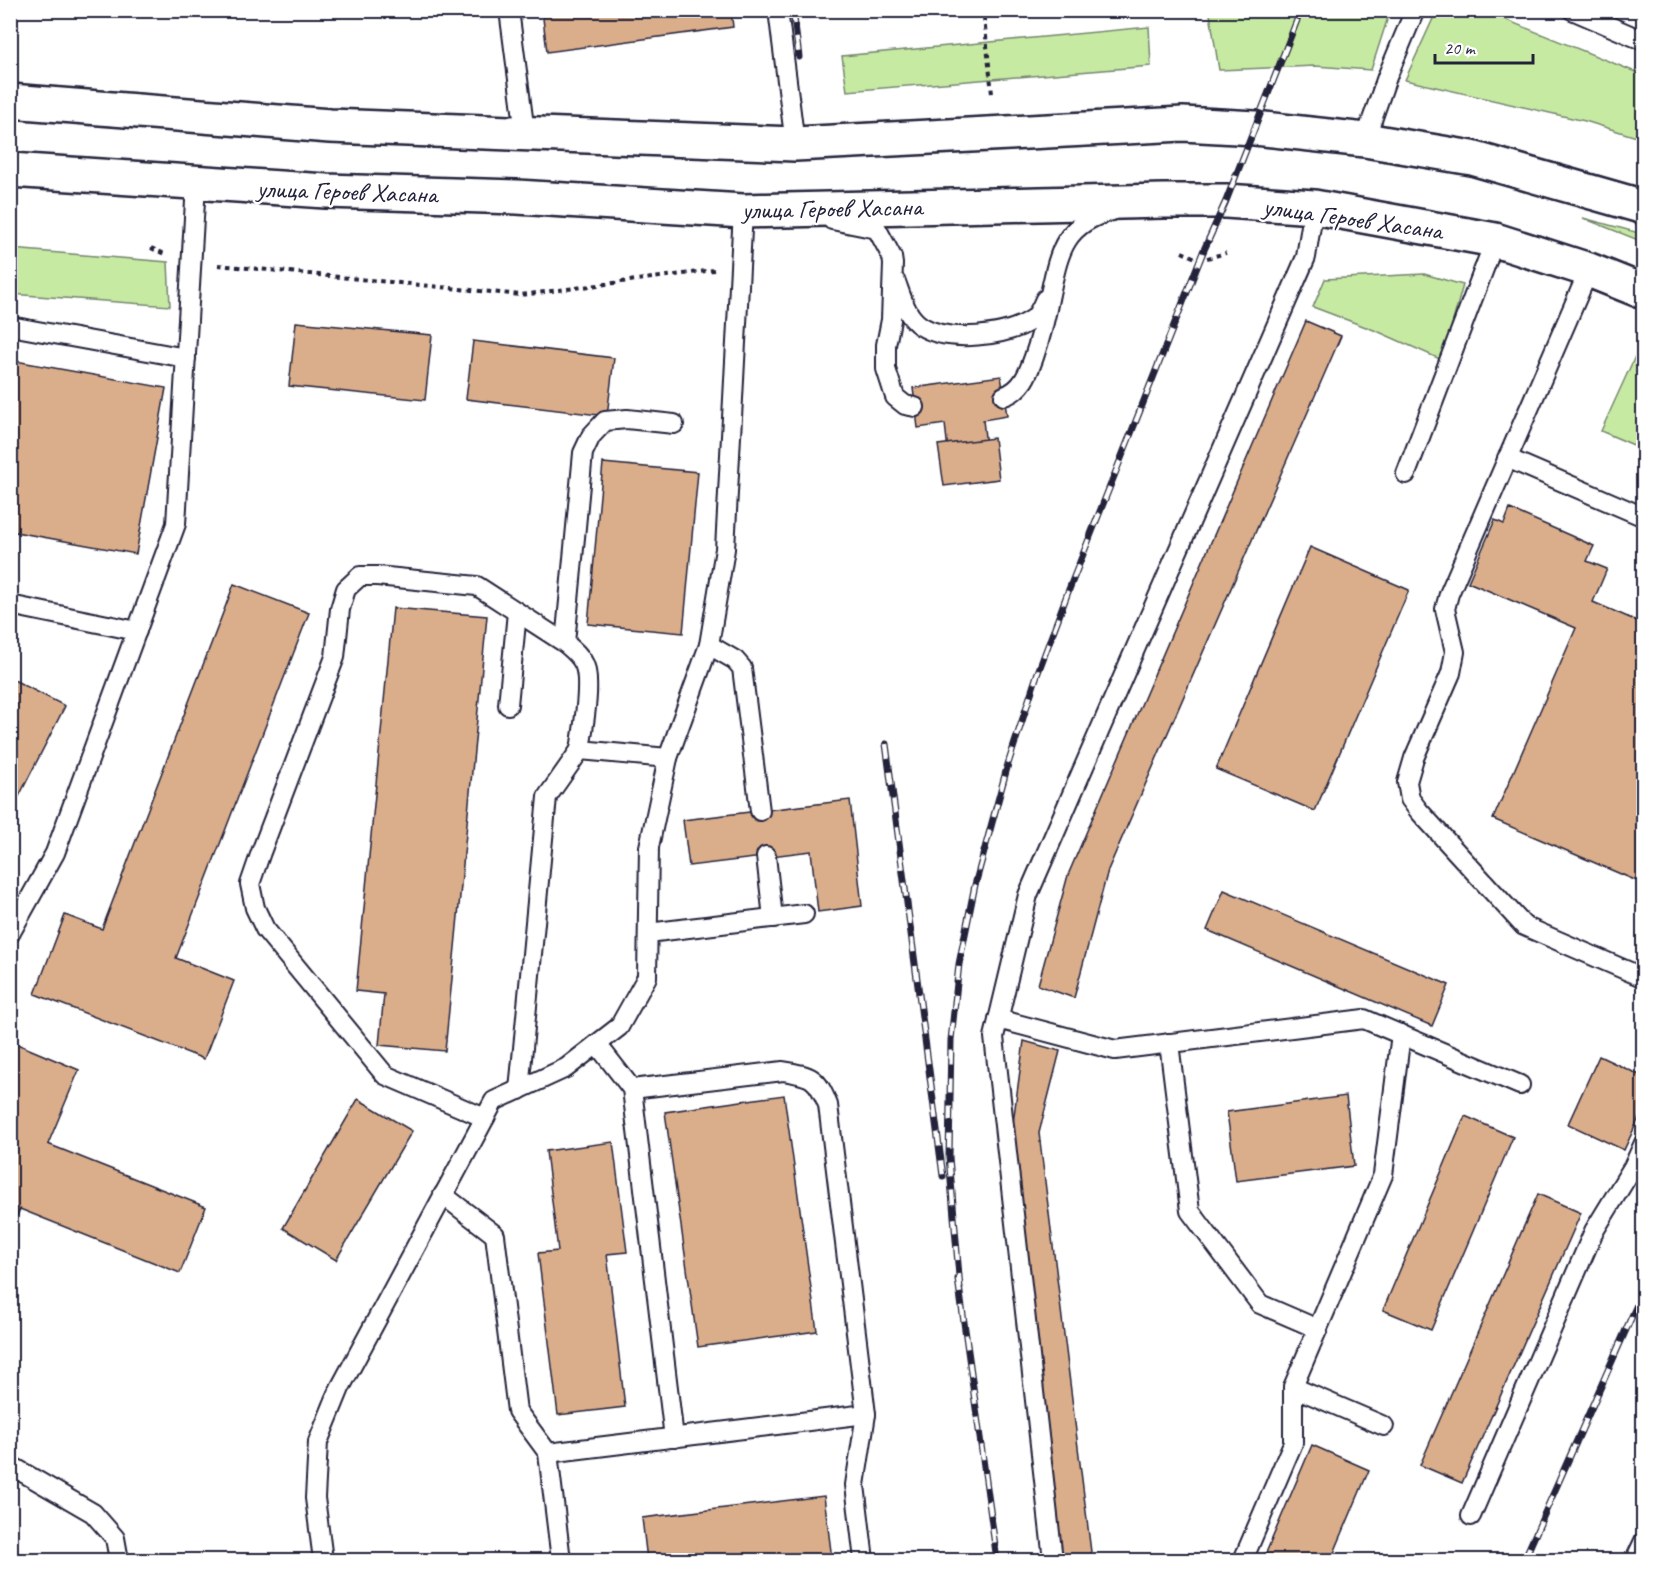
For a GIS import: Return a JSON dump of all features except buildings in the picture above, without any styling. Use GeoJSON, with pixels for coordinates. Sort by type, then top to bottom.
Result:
{"type":"FeatureCollection","features":[{"type":"Feature","properties":{"kind":"main road"},"geometry":{"type":"LineString","coordinates":[[10,101],[330,126],[795,144],[1183,124],[1255,128],[1365,140],[1472,158],[1644,207]]}},
{"type":"Feature","properties":{"kind":"main road","name":"улица Героев Хасана"},"geometry":{"type":"LineString","coordinates":[[10,170],[196,184],[518,197],[743,211],[1163,201],[1226,201],[1314,207],[1495,240],[1589,270],[1644,292]]}},
{"type":"Feature","properties":{"kind":"lane"},"geometry":{"type":"LineString","coordinates":[[509,10],[525,134]]}},
{"type":"Feature","properties":{"kind":"lane"},"geometry":{"type":"LineString","coordinates":[[778,10],[795,144]]}},
{"type":"Feature","properties":{"kind":"lane"},"geometry":{"type":"LineString","coordinates":[[1365,140],[1387,77],[1415,10]]}},
{"type":"Feature","properties":{"kind":"lane"},"geometry":{"type":"LineString","coordinates":[[1572,10],[1644,41]]}},
{"type":"Feature","properties":{"kind":"lane"},"geometry":{"type":"LineString","coordinates":[[10,934],[55,853],[176,524],[196,184]]}},
{"type":"Feature","properties":{"kind":"lane"},"geometry":{"type":"LineString","coordinates":[[1004,396],[1013,393],[1029,373],[1042,334],[1059,254],[1069,236],[1083,222],[1108,211],[1163,201]]}},
{"type":"Feature","properties":{"kind":"lane"},"geometry":{"type":"LineString","coordinates":[[1053,1560],[994,1037],[1028,895],[1306,258],[1314,207]]}},
{"type":"Feature","properties":{"kind":"lane"},"geometry":{"type":"LineString","coordinates":[[780,210],[877,229],[892,257],[891,320],[886,345],[886,369],[896,397],[905,405],[915,407]]}},
{"type":"Feature","properties":{"kind":"lane"},"geometry":{"type":"LineString","coordinates":[[323,1560],[315,1498],[318,1442],[340,1388],[494,1101],[566,1068],[619,1027],[647,977],[649,847],[668,758],[709,645],[725,549],[743,211]]}},
{"type":"Feature","properties":{"kind":"lane"},"geometry":{"type":"LineString","coordinates":[[1406,474],[1495,240]]}},
{"type":"Feature","properties":{"kind":"lane"},"geometry":{"type":"LineString","coordinates":[[893,275],[906,309],[919,324],[933,332],[950,336],[993,334],[1015,328],[1035,318],[1045,301],[1057,264]]}},
{"type":"Feature","properties":{"kind":"lane"},"geometry":{"type":"LineString","coordinates":[[1589,270],[1449,594],[1445,609],[1455,652],[1451,673],[1407,782],[1410,799],[1524,926],[1644,978]]}},
{"type":"Feature","properties":{"kind":"lane"},"geometry":{"type":"LineString","coordinates":[[10,326],[186,358]]}},
{"type":"Feature","properties":{"kind":"lane"},"geometry":{"type":"LineString","coordinates":[[565,643],[583,453],[591,436],[605,421],[627,419],[674,424]]}},
{"type":"Feature","properties":{"kind":"lane"},"geometry":{"type":"LineString","coordinates":[[1507,458],[1644,517]]}},
{"type":"Feature","properties":{"kind":"lane"},"geometry":{"type":"LineString","coordinates":[[485,1118],[385,1076],[265,930],[255,908],[250,884],[335,657],[340,609],[346,589],[360,576],[477,586],[565,643],[577,653],[585,665],[587,684],[580,750],[548,797],[519,1089]]}},
{"type":"Feature","properties":{"kind":"lane"},"geometry":{"type":"LineString","coordinates":[[10,605],[137,631]]}},
{"type":"Feature","properties":{"kind":"lane"},"geometry":{"type":"LineString","coordinates":[[508,705],[517,612]]}},
{"type":"Feature","properties":{"kind":"lane"},"geometry":{"type":"LineString","coordinates":[[709,645],[735,660],[742,668],[760,811]]}},
{"type":"Feature","properties":{"kind":"lane"},"geometry":{"type":"LineString","coordinates":[[580,750],[668,758]]}},
{"type":"Feature","properties":{"kind":"lane"},"geometry":{"type":"LineString","coordinates":[[766,856],[773,918]]}},
{"type":"Feature","properties":{"kind":"lane"},"geometry":{"type":"LineString","coordinates":[[648,933],[804,914]]}},
{"type":"Feature","properties":{"kind":"lane"},"geometry":{"type":"LineString","coordinates":[[998,1019],[1115,1050],[1364,1018],[1520,1085]]}},
{"type":"Feature","properties":{"kind":"lane"},"geometry":{"type":"LineString","coordinates":[[1243,1560],[1293,1443],[1293,1387],[1383,1175],[1401,1034]]}},
{"type":"Feature","properties":{"kind":"lane"},"geometry":{"type":"LineString","coordinates":[[1169,1043],[1190,1210],[1260,1304],[1318,1329]]}},
{"type":"Feature","properties":{"kind":"lane"},"geometry":{"type":"LineString","coordinates":[[597,1044],[632,1089],[674,1438]]}},
{"type":"Feature","properties":{"kind":"lane"},"geometry":{"type":"LineString","coordinates":[[632,1089],[783,1071],[805,1075],[821,1086],[828,1105],[866,1414],[855,1485],[864,1560]]}},
{"type":"Feature","properties":{"kind":"lane"},"geometry":{"type":"LineString","coordinates":[[1471,1516],[1594,1231],[1633,1167],[1644,1143]]}},
{"type":"Feature","properties":{"kind":"lane"},"geometry":{"type":"LineString","coordinates":[[443,1195],[495,1235],[517,1411],[548,1453],[561,1560]]}},
{"type":"Feature","properties":{"kind":"lane"},"geometry":{"type":"LineString","coordinates":[[1293,1387],[1384,1426]]}},
{"type":"Feature","properties":{"kind":"lane"},"geometry":{"type":"LineString","coordinates":[[548,1453],[866,1414]]}},
{"type":"Feature","properties":{"kind":"lane"},"geometry":{"type":"LineString","coordinates":[[10,1465],[93,1513],[115,1538],[119,1560]]}},
{"type":"Feature","properties":{"kind":"lane"},"geometry":{"type":"LineString","coordinates":[[1635,1560],[1644,1541]]}},
{"type":"Feature","properties":{"kind":"path"},"geometry":{"type":"LineString","coordinates":[[984,18],[992,94]]}},
{"type":"Feature","properties":{"kind":"path"},"geometry":{"type":"LineString","coordinates":[[1182,252],[1200,260],[1227,253]]}},
{"type":"Feature","properties":{"kind":"path"},"geometry":{"type":"LineString","coordinates":[[215,264],[521,295],[721,270]]}},
{"type":"Feature","properties":{"kind":"green space"},"geometry":{"type":"Polygon","coordinates":[[[1225,10],[1390,11],[1371,70],[1315,66],[1219,70],[1210,14],[1225,10]]]}},
{"type":"Feature","properties":{"kind":"green space"},"geometry":{"type":"Polygon","coordinates":[[[1437,10],[1484,11],[1643,75],[1643,139],[1585,121],[1405,80],[1437,10]]]}},
{"type":"Feature","properties":{"kind":"green space"},"geometry":{"type":"Polygon","coordinates":[[[1149,27],[1151,66],[847,91],[842,56],[1149,27]]]}},
{"type":"Feature","properties":{"kind":"green space"},"geometry":{"type":"Polygon","coordinates":[[[1583,218],[1643,234],[1643,242],[1583,218]]]}},
{"type":"Feature","properties":{"kind":"green space"},"geometry":{"type":"Polygon","coordinates":[[[11,249],[168,262],[170,306],[11,294],[11,249]]]}},
{"type":"Feature","properties":{"kind":"green space"},"geometry":{"type":"Polygon","coordinates":[[[1424,274],[1463,285],[1442,360],[1379,332],[1313,307],[1325,279],[1424,274]]]}},
{"type":"Feature","properties":{"kind":"green space"},"geometry":{"type":"Polygon","coordinates":[[[1637,352],[1643,356],[1643,449],[1601,431],[1637,352]]]}},
{"type":"Feature","properties":{"kind":"railway"},"geometry":{"type":"LineString","coordinates":[[793,10],[799,57]]}},
{"type":"Feature","properties":{"kind":"railway"},"geometry":{"type":"LineString","coordinates":[[960,1288],[949,1157],[951,1040],[959,964],[975,885],[1008,764],[1037,675],[1068,592],[1301,10]]}},
{"type":"Feature","properties":{"kind":"railway"},"geometry":{"type":"LineString","coordinates":[[886,744],[943,1176]]}},
{"type":"Feature","properties":{"kind":"railway"},"geometry":{"type":"LineString","coordinates":[[958,1279],[997,1560]]}},
{"type":"Feature","properties":{"kind":"railway"},"geometry":{"type":"LineString","coordinates":[[1524,1560],[1644,1289]]}}]}
